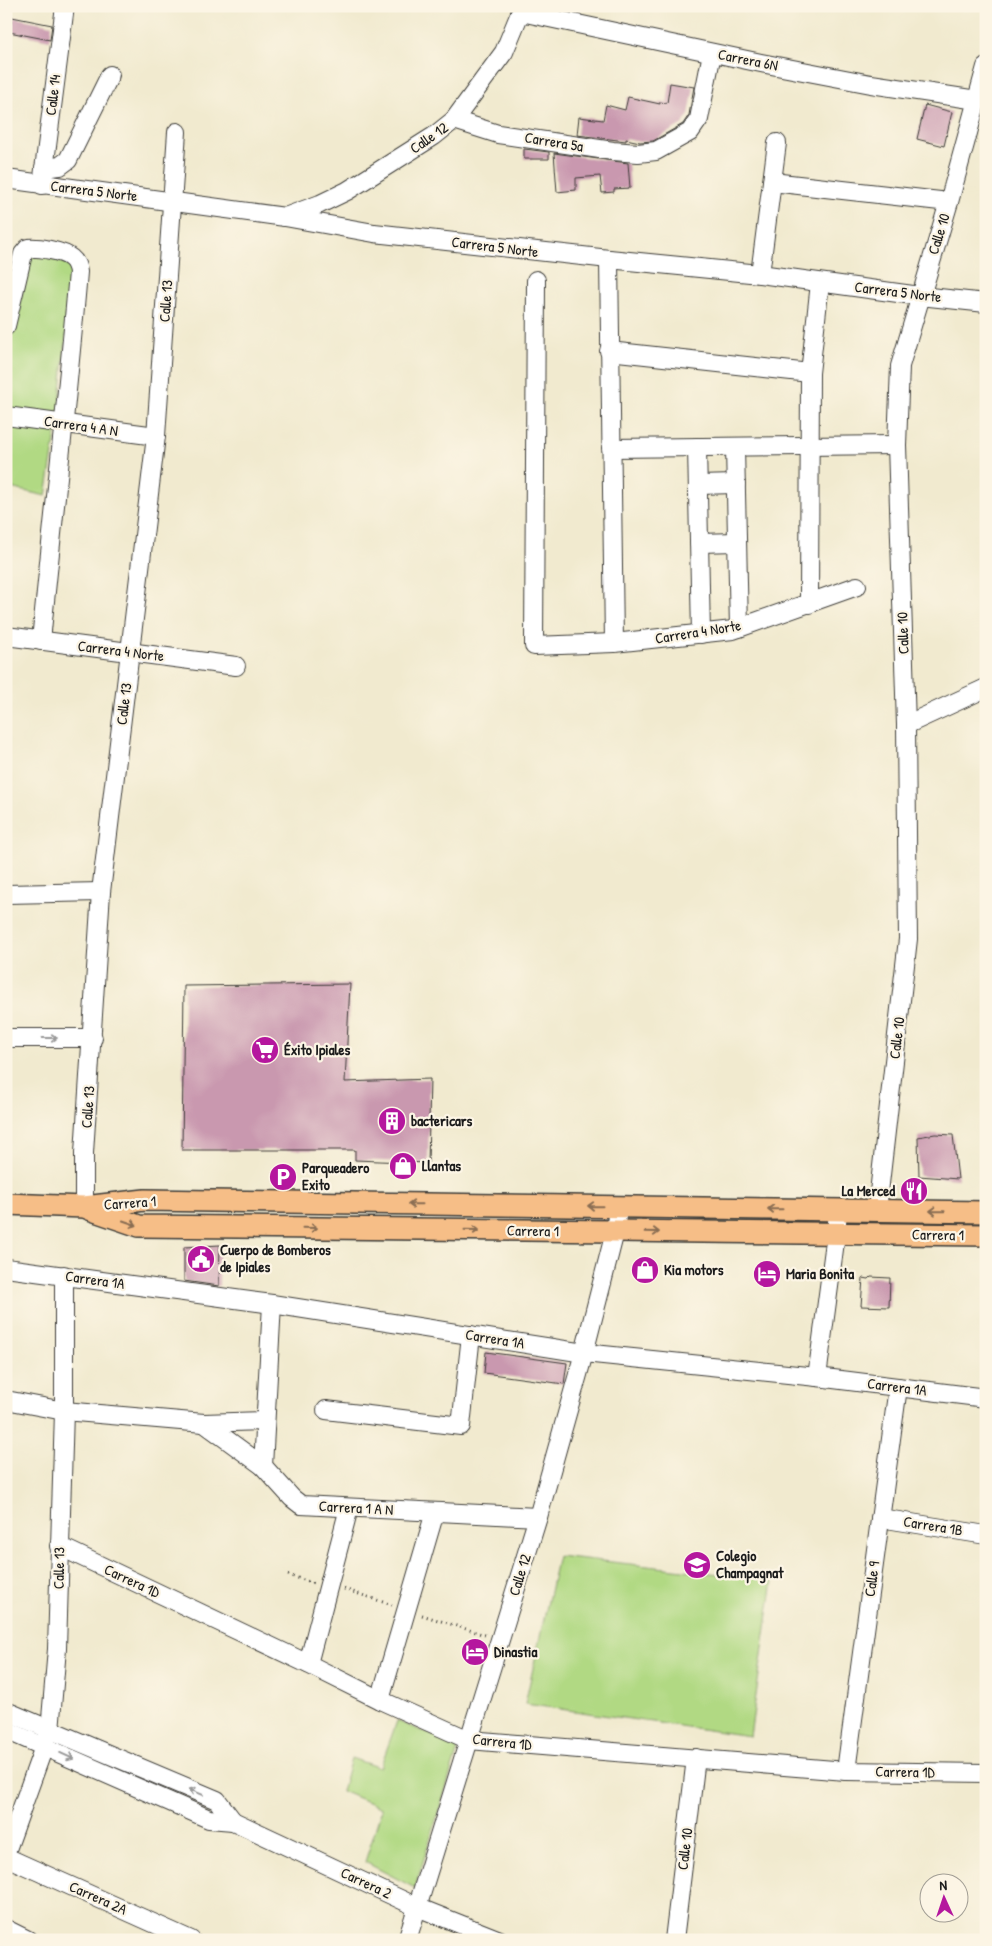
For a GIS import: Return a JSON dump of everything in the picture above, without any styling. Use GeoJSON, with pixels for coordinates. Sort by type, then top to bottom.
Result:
{"type":"FeatureCollection","features":[{"type":"Feature","properties":{"kind":"main road","name":"Carrera 1"},"geometry":{"type":"LineString","coordinates":[[6,1204],[84,1207],[145,1200],[986,1212]]}},
{"type":"Feature","properties":{"kind":"main road"},"geometry":{"type":"LineString","coordinates":[[274,1202],[274,1228]]}},
{"type":"Feature","properties":{"kind":"main road","name":"Carrera 1"},"geometry":{"type":"LineString","coordinates":[[84,1207],[139,1226],[986,1236]]}},
{"type":"Feature","properties":{"kind":"street","name":"Calle 14"},"geometry":{"type":"LineString","coordinates":[[43,177],[65,6]]}},
{"type":"Feature","properties":{"kind":"street","name":"Carrera 6N"},"geometry":{"type":"LineString","coordinates":[[522,9],[712,54],[871,84],[976,100]]}},
{"type":"Feature","properties":{"kind":"street","name":"Calle 12"},"geometry":{"type":"LineString","coordinates":[[285,217],[320,204],[347,191],[434,136],[454,120],[504,52],[522,9]]}},
{"type":"Feature","properties":{"kind":"street","name":"Carrera 5a"},"geometry":{"type":"LineString","coordinates":[[454,120],[498,134],[612,151],[638,153],[656,151],[690,132],[699,119],[712,54]]}},
{"type":"Feature","properties":{"kind":"street","name":"Calle 10"},"geometry":{"type":"LineString","coordinates":[[877,1210],[908,939],[906,725],[897,445],[900,366],[949,202],[986,67]]}},
{"type":"Feature","properties":{"kind":"street"},"geometry":{"type":"LineString","coordinates":[[43,177],[68,160],[110,75]]}},
{"type":"Feature","properties":{"kind":"street","name":"Calle 13"},"geometry":{"type":"LineString","coordinates":[[84,1207],[84,1153],[93,1038],[101,892],[156,436],[176,132]]}},
{"type":"Feature","properties":{"kind":"street"},"geometry":{"type":"LineString","coordinates":[[760,274],[777,143]]}},
{"type":"Feature","properties":{"kind":"street","name":"Carrera 5 Norte"},"geometry":{"type":"LineString","coordinates":[[6,179],[43,177],[172,202],[285,217],[374,232],[609,260],[760,274],[920,296],[986,302]]}},
{"type":"Feature","properties":{"kind":"street"},"geometry":{"type":"LineString","coordinates":[[772,182],[949,202]]}},
{"type":"Feature","properties":{"kind":"street"},"geometry":{"type":"LineString","coordinates":[[6,326],[23,254],[28,248],[36,247],[70,256],[76,262],[78,272],[65,424],[41,641]]}},
{"type":"Feature","properties":{"kind":"street"},"geometry":{"type":"LineString","coordinates":[[609,260],[614,643]]}},
{"type":"Feature","properties":{"kind":"street","name":"Carrera 4 Norte"},"geometry":{"type":"LineString","coordinates":[[536,280],[534,646],[614,643],[739,628],[857,586]]}},
{"type":"Feature","properties":{"kind":"street"},"geometry":{"type":"LineString","coordinates":[[809,604],[810,373],[820,282]]}},
{"type":"Feature","properties":{"kind":"street"},"geometry":{"type":"LineString","coordinates":[[609,351],[810,373]]}},
{"type":"Feature","properties":{"kind":"street","name":"Carrera 4 A N"},"geometry":{"type":"LineString","coordinates":[[6,416],[156,436]]}},
{"type":"Feature","properties":{"kind":"street"},"geometry":{"type":"LineString","coordinates":[[611,448],[897,445]]}},
{"type":"Feature","properties":{"kind":"street"},"geometry":{"type":"LineString","coordinates":[[697,447],[701,634]]}},
{"type":"Feature","properties":{"kind":"street"},"geometry":{"type":"LineString","coordinates":[[735,447],[739,628]]}},
{"type":"Feature","properties":{"kind":"street"},"geometry":{"type":"LineString","coordinates":[[698,485],[736,484]]}},
{"type":"Feature","properties":{"kind":"street"},"geometry":{"type":"LineString","coordinates":[[699,543],[737,542]]}},
{"type":"Feature","properties":{"kind":"street","name":"Carrera 4 Norte"},"geometry":{"type":"LineString","coordinates":[[6,636],[236,666]]}},
{"type":"Feature","properties":{"kind":"street"},"geometry":{"type":"LineString","coordinates":[[906,725],[986,688]]}},
{"type":"Feature","properties":{"kind":"street"},"geometry":{"type":"LineString","coordinates":[[6,894],[101,892]]}},
{"type":"Feature","properties":{"kind":"street"},"geometry":{"type":"LineString","coordinates":[[6,1038],[93,1038]]}},
{"type":"Feature","properties":{"kind":"street","name":"Calle 12"},"geometry":{"type":"LineString","coordinates":[[407,1940],[538,1517],[584,1353],[615,1232],[618,1207]]}},
{"type":"Feature","properties":{"kind":"street"},"geometry":{"type":"LineString","coordinates":[[817,1377],[838,1210]]}},
{"type":"Feature","properties":{"kind":"street","name":"Carrera 1A"},"geometry":{"type":"LineString","coordinates":[[6,1268],[272,1304],[584,1353],[817,1377],[986,1398]]}},
{"type":"Feature","properties":{"kind":"street","name":"Calle 13"},"geometry":{"type":"LineString","coordinates":[[6,1852],[48,1738],[57,1649],[64,1410],[64,1275]]}},
{"type":"Feature","properties":{"kind":"street"},"geometry":{"type":"LineString","coordinates":[[263,1466],[272,1304]]}},
{"type":"Feature","properties":{"kind":"street"},"geometry":{"type":"LineString","coordinates":[[326,1410],[461,1426],[471,1335]]}},
{"type":"Feature","properties":{"kind":"street","name":"Calle 9"},"geometry":{"type":"LineString","coordinates":[[846,1771],[898,1387]]}},
{"type":"Feature","properties":{"kind":"street"},"geometry":{"type":"LineString","coordinates":[[6,1400],[64,1410],[204,1423],[265,1421]]}},
{"type":"Feature","properties":{"kind":"street","name":"Carrera 1 A N"},"geometry":{"type":"LineString","coordinates":[[204,1423],[263,1466],[292,1498],[301,1505],[538,1517]]}},
{"type":"Feature","properties":{"kind":"street"},"geometry":{"type":"LineString","coordinates":[[308,1664],[349,1508]]}},
{"type":"Feature","properties":{"kind":"street"},"geometry":{"type":"LineString","coordinates":[[380,1700],[435,1512]]}},
{"type":"Feature","properties":{"kind":"street","name":"Carrera 1B"},"geometry":{"type":"LineString","coordinates":[[880,1518],[986,1535]]}},
{"type":"Feature","properties":{"kind":"street","name":"Carrera 1D"},"geometry":{"type":"LineString","coordinates":[[59,1546],[380,1700],[469,1740],[846,1771],[986,1773]]}},
{"type":"Feature","properties":{"kind":"street","name":"Carrera 2"},"geometry":{"type":"LineString","coordinates":[[6,1711],[48,1738]]}},
{"type":"Feature","properties":{"kind":"street","name":"Carrera 2"},"geometry":{"type":"LineString","coordinates":[[6,1730],[48,1738],[217,1800],[233,1821],[417,1907],[500,1940]]}},
{"type":"Feature","properties":{"kind":"street","name":"Calle 10"},"geometry":{"type":"LineString","coordinates":[[674,1940],[696,1758]]}},
{"type":"Feature","properties":{"kind":"street","name":"Carrera 2A"},"geometry":{"type":"LineString","coordinates":[[6,1857],[191,1940]]}},
{"type":"Feature","properties":{"kind":"street"},"geometry":{"type":"LineString","coordinates":[[6,1929],[28,1940]]}},
{"type":"Feature","properties":{"kind":"path"},"geometry":{"type":"LineString","coordinates":[[288,1575],[328,1588]]}},
{"type":"Feature","properties":{"kind":"green space"},"geometry":{"type":"Polygon","coordinates":[[[33,252],[73,266],[58,422],[46,496],[6,487],[6,355],[33,252]]]}},
{"type":"Feature","properties":{"kind":"green space"},"geometry":{"type":"Polygon","coordinates":[[[558,1556],[773,1580],[750,1736],[525,1704],[558,1556]]]}},
{"type":"Feature","properties":{"kind":"green space"},"geometry":{"type":"Polygon","coordinates":[[[397,1721],[459,1746],[415,1888],[365,1862],[382,1808],[342,1791],[351,1758],[380,1768],[397,1721]]]}},
{"type":"Feature","properties":{"kind":"building"},"geometry":{"type":"Polygon","coordinates":[[[12,17],[52,25],[50,40],[9,32],[12,17]]]}},
{"type":"Feature","properties":{"kind":"building"},"geometry":{"type":"Polygon","coordinates":[[[670,83],[694,87],[689,115],[683,124],[653,141],[640,142],[626,139],[626,141],[577,135],[579,117],[603,120],[606,105],[625,110],[628,97],[660,104],[660,102],[667,103],[670,83]]]}},
{"type":"Feature","properties":{"kind":"building"},"geometry":{"type":"Polygon","coordinates":[[[925,105],[952,112],[944,146],[917,139],[925,105]]]}},
{"type":"Feature","properties":{"kind":"building"},"geometry":{"type":"Polygon","coordinates":[[[524,149],[549,152],[549,159],[524,159],[524,149]]]}},
{"type":"Feature","properties":{"kind":"building"},"geometry":{"type":"Polygon","coordinates":[[[554,153],[628,163],[630,188],[614,189],[614,192],[602,193],[600,176],[576,178],[576,190],[557,192],[554,153]]]}},
{"type":"Feature","properties":{"kind":"building","name":"Éxito Ipiales"},"geometry":{"type":"Polygon","coordinates":[[[350,984],[345,1082],[430,1079],[428,1163],[355,1160],[355,1150],[182,1150],[184,986],[350,984]]]}},
{"type":"Feature","properties":{"kind":"building"},"geometry":{"type":"Polygon","coordinates":[[[935,1134],[953,1135],[958,1179],[919,1176],[918,1137],[935,1134]]]}},
{"type":"Feature","properties":{"kind":"building","name":"Cuerpo de Bomberos de Ipiales"},"geometry":{"type":"Polygon","coordinates":[[[220,1245],[219,1286],[184,1281],[184,1247],[220,1245]]]}},
{"type":"Feature","properties":{"kind":"building"},"geometry":{"type":"Polygon","coordinates":[[[871,1277],[890,1278],[889,1307],[861,1306],[863,1278],[869,1279],[871,1277]]]}},
{"type":"Feature","properties":{"kind":"building"},"geometry":{"type":"Polygon","coordinates":[[[486,1352],[567,1363],[564,1384],[484,1373],[486,1352]]]}},
{"type":"Feature","properties":{"kind":"place","name":"Éxito Ipiales"},"geometry":{"type":"Point","coordinates":[265,1050]}},
{"type":"Feature","properties":{"kind":"place","name":"bactericars"},"geometry":{"type":"Point","coordinates":[392,1121]}},
{"type":"Feature","properties":{"kind":"place","name":"Llantas"},"geometry":{"type":"Point","coordinates":[403,1166]}},
{"type":"Feature","properties":{"kind":"place","name":"Parqueadero Exito"},"geometry":{"type":"Point","coordinates":[283,1177]}},
{"type":"Feature","properties":{"kind":"place","name":"La Merced"},"geometry":{"type":"Point","coordinates":[914,1191]}},
{"type":"Feature","properties":{"kind":"place","name":"Cuerpo de Bomberos de Ipiales"},"geometry":{"type":"Point","coordinates":[201,1259]}},
{"type":"Feature","properties":{"kind":"place","name":"Kia motors"},"geometry":{"type":"Point","coordinates":[645,1270]}},
{"type":"Feature","properties":{"kind":"place","name":"Maria Bonita"},"geometry":{"type":"Point","coordinates":[767,1274]}},
{"type":"Feature","properties":{"kind":"place","name":"Colegio Champagnat"},"geometry":{"type":"Point","coordinates":[697,1565]}},
{"type":"Feature","properties":{"kind":"place","name":"Dinastia"},"geometry":{"type":"Point","coordinates":[475,1652]}}]}
